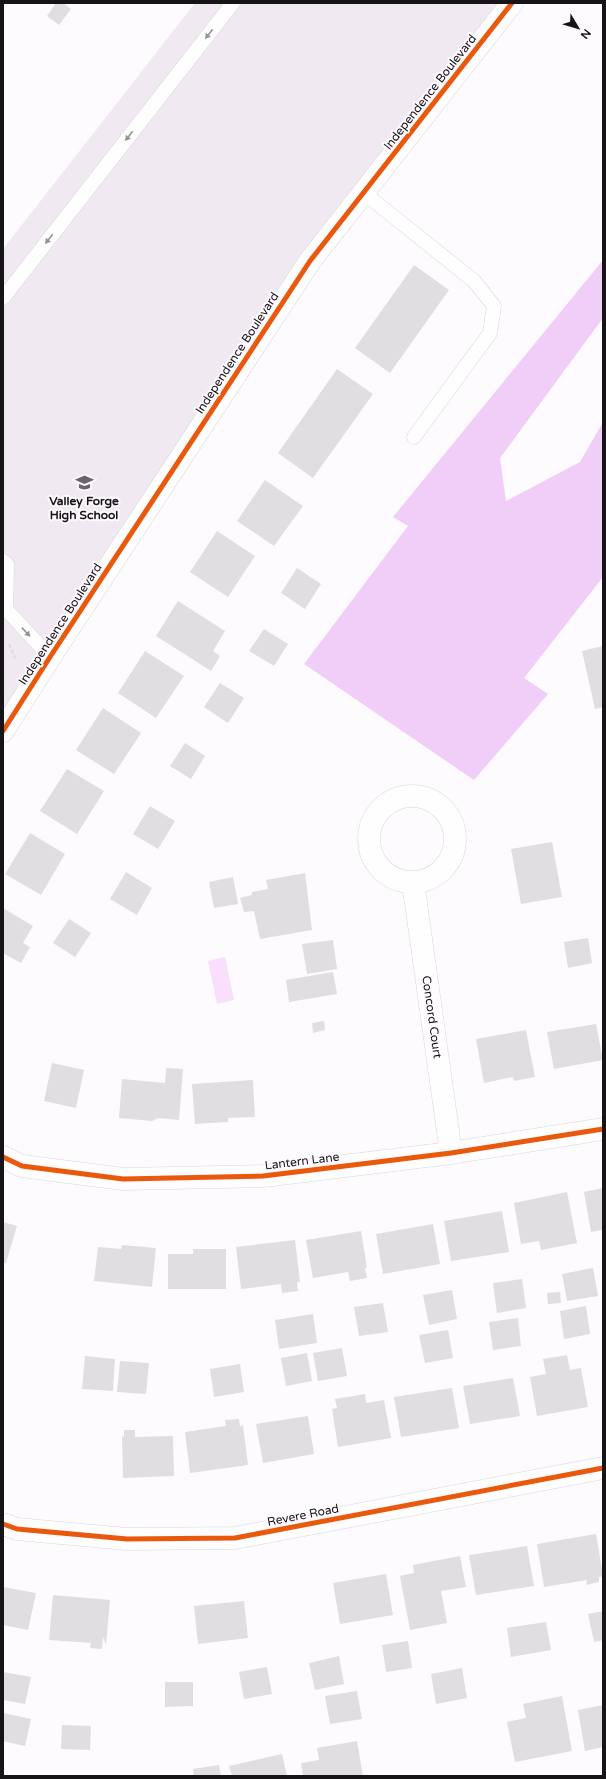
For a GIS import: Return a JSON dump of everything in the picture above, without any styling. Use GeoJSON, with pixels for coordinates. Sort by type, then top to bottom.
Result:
{"type":"FeatureCollection","features":[{"type":"Feature","properties":{"kind":"street","name":"Independence Boulevard"},"geometry":{"type":"LineString","coordinates":[[3,732],[50,657],[310,261],[512,3]]}},
{"type":"Feature","properties":{"kind":"street","name":"Concord Court"},"geometry":{"type":"LineString","coordinates":[[413,882],[451,1153]]}},
{"type":"Feature","properties":{"kind":"street","name":"Lantern Lane"},"geometry":{"type":"LineString","coordinates":[[3,1157],[22,1166],[123,1179],[263,1176],[451,1153],[603,1129]]}},
{"type":"Feature","properties":{"kind":"street","name":"Revere Road"},"geometry":{"type":"LineString","coordinates":[[3,1524],[17,1528],[127,1539],[235,1538],[603,1468]]}},
{"type":"Feature","properties":{"kind":"lane"},"geometry":{"type":"LineString","coordinates":[[3,298],[233,3]]}},
{"type":"Feature","properties":{"kind":"lane"},"geometry":{"type":"LineString","coordinates":[[364,192],[474,281],[494,306],[490,333],[414,437]]}},
{"type":"Feature","properties":{"kind":"lane"},"geometry":{"type":"LineString","coordinates":[[3,561],[7,564],[4,608],[50,657]]}},
{"type":"Feature","properties":{"kind":"shaded area","name":"Valley Forge High School"},"geometry":{"type":"Polygon","coordinates":[[[195,3],[512,3],[310,261],[3,731],[3,249],[195,3]]]}},
{"type":"Feature","properties":{"kind":"shaded area"},"geometry":{"type":"Polygon","coordinates":[[[603,260],[603,318],[500,458],[506,501],[580,462],[603,422],[603,577],[524,678],[548,694],[474,780],[304,664],[408,526],[393,517],[603,260]]]}},
{"type":"Feature","properties":{"kind":"shaded area"},"geometry":{"type":"Polygon","coordinates":[[[225,957],[234,1000],[217,1004],[208,961],[225,957]]]}},
{"type":"Feature","properties":{"kind":"building"},"geometry":{"type":"Polygon","coordinates":[[[56,3],[63,3],[71,9],[59,25],[47,16],[56,3]]]}},
{"type":"Feature","properties":{"kind":"building"},"geometry":{"type":"Polygon","coordinates":[[[414,265],[449,290],[390,373],[355,348],[414,265]]]}},
{"type":"Feature","properties":{"kind":"building"},"geometry":{"type":"Polygon","coordinates":[[[337,369],[373,394],[313,478],[278,453],[337,369]]]}},
{"type":"Feature","properties":{"kind":"building"},"geometry":{"type":"Polygon","coordinates":[[[265,480],[303,506],[274,546],[237,521],[265,480]]]}},
{"type":"Feature","properties":{"kind":"building"},"geometry":{"type":"Polygon","coordinates":[[[217,531],[255,556],[228,597],[190,572],[217,531]]]}},
{"type":"Feature","properties":{"kind":"building"},"geometry":{"type":"Polygon","coordinates":[[[297,568],[321,584],[305,609],[281,593],[297,568]]]}},
{"type":"Feature","properties":{"kind":"building"},"geometry":{"type":"Polygon","coordinates":[[[178,601],[225,631],[213,651],[220,656],[211,671],[156,636],[178,601]]]}},
{"type":"Feature","properties":{"kind":"building"},"geometry":{"type":"Polygon","coordinates":[[[264,629],[288,644],[274,666],[249,651],[264,629]]]}},
{"type":"Feature","properties":{"kind":"building"},"geometry":{"type":"Polygon","coordinates":[[[603,646],[603,707],[595,709],[582,651],[603,646]]]}},
{"type":"Feature","properties":{"kind":"building"},"geometry":{"type":"Polygon","coordinates":[[[145,651],[184,676],[156,718],[118,693],[145,651]]]}},
{"type":"Feature","properties":{"kind":"building"},"geometry":{"type":"Polygon","coordinates":[[[220,683],[244,698],[228,723],[204,707],[220,683]]]}},
{"type":"Feature","properties":{"kind":"building"},"geometry":{"type":"Polygon","coordinates":[[[103,708],[141,733],[114,774],[76,750],[103,708]]]}},
{"type":"Feature","properties":{"kind":"building"},"geometry":{"type":"Polygon","coordinates":[[[185,743],[205,756],[191,779],[170,766],[185,743]]]}},
{"type":"Feature","properties":{"kind":"building"},"geometry":{"type":"Polygon","coordinates":[[[67,769],[104,791],[77,834],[40,811],[67,769]]]}},
{"type":"Feature","properties":{"kind":"building"},"geometry":{"type":"Polygon","coordinates":[[[150,806],[175,821],[158,849],[133,834],[150,806]]]}},
{"type":"Feature","properties":{"kind":"building"},"geometry":{"type":"Polygon","coordinates":[[[30,833],[65,854],[41,895],[5,874],[30,833]]]}},
{"type":"Feature","properties":{"kind":"building"},"geometry":{"type":"Polygon","coordinates":[[[552,842],[562,897],[521,904],[511,849],[552,842]]]}},
{"type":"Feature","properties":{"kind":"building"},"geometry":{"type":"Polygon","coordinates":[[[126,872],[152,888],[137,915],[110,899],[126,872]]]}},
{"type":"Feature","properties":{"kind":"building"},"geometry":{"type":"Polygon","coordinates":[[[305,873],[312,930],[260,939],[254,911],[244,912],[240,898],[252,895],[252,892],[268,889],[266,880],[305,873]]]}},
{"type":"Feature","properties":{"kind":"building"},"geometry":{"type":"Polygon","coordinates":[[[233,877],[238,904],[214,908],[209,882],[233,877]]]}},
{"type":"Feature","properties":{"kind":"building"},"geometry":{"type":"Polygon","coordinates":[[[3,908],[33,926],[23,943],[30,947],[21,963],[3,953],[3,908]]]}},
{"type":"Feature","properties":{"kind":"building"},"geometry":{"type":"Polygon","coordinates":[[[69,919],[91,933],[75,957],[53,943],[69,919]]]}},
{"type":"Feature","properties":{"kind":"building"},"geometry":{"type":"Polygon","coordinates":[[[588,938],[592,963],[568,968],[564,942],[588,938]]]}},
{"type":"Feature","properties":{"kind":"building"},"geometry":{"type":"Polygon","coordinates":[[[333,940],[337,969],[307,974],[302,944],[333,940]]]}},
{"type":"Feature","properties":{"kind":"building"},"geometry":{"type":"Polygon","coordinates":[[[333,972],[337,994],[289,1002],[286,980],[333,972]]]}},
{"type":"Feature","properties":{"kind":"building"},"geometry":{"type":"Polygon","coordinates":[[[324,1021],[325,1030],[313,1033],[312,1023],[324,1021]]]}},
{"type":"Feature","properties":{"kind":"building"},"geometry":{"type":"Polygon","coordinates":[[[596,1024],[603,1060],[554,1069],[547,1032],[596,1024]]]}},
{"type":"Feature","properties":{"kind":"building"},"geometry":{"type":"Polygon","coordinates":[[[526,1030],[535,1077],[514,1081],[513,1077],[484,1083],[476,1039],[526,1030]]]}},
{"type":"Feature","properties":{"kind":"building"},"geometry":{"type":"Polygon","coordinates":[[[52,1063],[84,1070],[76,1108],[44,1101],[52,1063]]]}},
{"type":"Feature","properties":{"kind":"building"},"geometry":{"type":"Polygon","coordinates":[[[166,1068],[183,1069],[179,1120],[158,1118],[152,1121],[119,1118],[122,1079],[165,1083],[166,1068]]]}},
{"type":"Feature","properties":{"kind":"building"},"geometry":{"type":"Polygon","coordinates":[[[253,1080],[255,1117],[228,1118],[228,1122],[195,1124],[192,1084],[253,1080]]]}},
{"type":"Feature","properties":{"kind":"building"},"geometry":{"type":"Polygon","coordinates":[[[603,1188],[603,1230],[591,1232],[584,1192],[603,1188]]]}},
{"type":"Feature","properties":{"kind":"building"},"geometry":{"type":"Polygon","coordinates":[[[567,1192],[577,1243],[541,1250],[539,1241],[521,1244],[514,1203],[567,1192]]]}},
{"type":"Feature","properties":{"kind":"building"},"geometry":{"type":"Polygon","coordinates":[[[502,1211],[509,1252],[451,1261],[444,1221],[502,1211]]]}},
{"type":"Feature","properties":{"kind":"building"},"geometry":{"type":"Polygon","coordinates":[[[3,1222],[17,1226],[6,1263],[3,1263],[3,1222]]]}},
{"type":"Feature","properties":{"kind":"building"},"geometry":{"type":"Polygon","coordinates":[[[433,1224],[440,1264],[383,1274],[376,1234],[433,1224]]]}},
{"type":"Feature","properties":{"kind":"building"},"geometry":{"type":"Polygon","coordinates":[[[361,1231],[367,1268],[365,1268],[367,1278],[350,1281],[348,1272],[313,1278],[306,1240],[361,1231]]]}},
{"type":"Feature","properties":{"kind":"building"},"geometry":{"type":"Polygon","coordinates":[[[295,1240],[300,1282],[297,1282],[298,1291],[282,1293],[281,1284],[241,1289],[236,1247],[295,1240]]]}},
{"type":"Feature","properties":{"kind":"building"},"geometry":{"type":"Polygon","coordinates":[[[122,1245],[156,1248],[152,1287],[94,1281],[98,1247],[121,1249],[122,1245]]]}},
{"type":"Feature","properties":{"kind":"building"},"geometry":{"type":"Polygon","coordinates":[[[193,1249],[226,1249],[226,1289],[168,1289],[168,1254],[193,1254],[193,1249]]]}},
{"type":"Feature","properties":{"kind":"building"},"geometry":{"type":"Polygon","coordinates":[[[593,1268],[598,1296],[567,1301],[562,1274],[593,1268]]]}},
{"type":"Feature","properties":{"kind":"building"},"geometry":{"type":"Polygon","coordinates":[[[522,1279],[526,1308],[497,1313],[493,1283],[522,1279]]]}},
{"type":"Feature","properties":{"kind":"building"},"geometry":{"type":"Polygon","coordinates":[[[452,1290],[457,1319],[429,1325],[423,1295],[452,1290]]]}},
{"type":"Feature","properties":{"kind":"building"},"geometry":{"type":"Polygon","coordinates":[[[560,1292],[561,1303],[548,1304],[547,1293],[560,1292]]]}},
{"type":"Feature","properties":{"kind":"building"},"geometry":{"type":"Polygon","coordinates":[[[383,1303],[388,1332],[359,1336],[354,1307],[383,1303]]]}},
{"type":"Feature","properties":{"kind":"building"},"geometry":{"type":"Polygon","coordinates":[[[586,1306],[590,1334],[564,1339],[560,1311],[586,1306]]]}},
{"type":"Feature","properties":{"kind":"building"},"geometry":{"type":"Polygon","coordinates":[[[313,1314],[317,1343],[279,1349],[275,1320],[313,1314]]]}},
{"type":"Feature","properties":{"kind":"building"},"geometry":{"type":"Polygon","coordinates":[[[518,1318],[521,1346],[493,1350],[489,1322],[518,1318]]]}},
{"type":"Feature","properties":{"kind":"building"},"geometry":{"type":"Polygon","coordinates":[[[448,1330],[453,1358],[425,1363],[419,1335],[448,1330]]]}},
{"type":"Feature","properties":{"kind":"building"},"geometry":{"type":"Polygon","coordinates":[[[342,1348],[347,1376],[318,1381],[313,1353],[342,1348]]]}},
{"type":"Feature","properties":{"kind":"building"},"geometry":{"type":"Polygon","coordinates":[[[307,1353],[312,1381],[286,1386],[281,1358],[307,1353]]]}},
{"type":"Feature","properties":{"kind":"building"},"geometry":{"type":"Polygon","coordinates":[[[567,1355],[570,1370],[581,1368],[588,1407],[537,1416],[530,1377],[546,1374],[543,1359],[567,1355]]]}},
{"type":"Feature","properties":{"kind":"building"},"geometry":{"type":"Polygon","coordinates":[[[85,1356],[115,1359],[113,1391],[82,1389],[85,1356]]]}},
{"type":"Feature","properties":{"kind":"building"},"geometry":{"type":"Polygon","coordinates":[[[120,1361],[149,1363],[146,1394],[117,1392],[120,1361]]]}},
{"type":"Feature","properties":{"kind":"building"},"geometry":{"type":"Polygon","coordinates":[[[240,1364],[244,1392],[214,1397],[210,1369],[240,1364]]]}},
{"type":"Feature","properties":{"kind":"building"},"geometry":{"type":"Polygon","coordinates":[[[513,1378],[520,1416],[470,1424],[463,1386],[513,1378]]]}},
{"type":"Feature","properties":{"kind":"building"},"geometry":{"type":"Polygon","coordinates":[[[452,1388],[459,1428],[401,1437],[394,1397],[452,1388]]]}},
{"type":"Feature","properties":{"kind":"building"},"geometry":{"type":"Polygon","coordinates":[[[365,1394],[366,1403],[384,1400],[391,1438],[338,1447],[332,1409],[337,1408],[335,1399],[365,1394]]]}},
{"type":"Feature","properties":{"kind":"building"},"geometry":{"type":"Polygon","coordinates":[[[308,1416],[314,1454],[263,1463],[256,1424],[308,1416]]]}},
{"type":"Feature","properties":{"kind":"building"},"geometry":{"type":"Polygon","coordinates":[[[239,1419],[240,1427],[243,1425],[248,1465],[190,1473],[185,1432],[226,1426],[225,1420],[239,1419]]]}},
{"type":"Feature","properties":{"kind":"building"},"geometry":{"type":"Polygon","coordinates":[[[124,1430],[135,1430],[135,1437],[173,1436],[174,1476],[123,1478],[122,1436],[124,1437],[124,1430]]]}},
{"type":"Feature","properties":{"kind":"building"},"geometry":{"type":"Polygon","coordinates":[[[596,1534],[603,1576],[599,1577],[599,1582],[586,1585],[587,1580],[544,1587],[537,1544],[596,1534]]]}},
{"type":"Feature","properties":{"kind":"building"},"geometry":{"type":"Polygon","coordinates":[[[527,1546],[534,1586],[476,1595],[469,1555],[527,1546]]]}},
{"type":"Feature","properties":{"kind":"building"},"geometry":{"type":"Polygon","coordinates":[[[460,1556],[466,1587],[441,1591],[447,1623],[410,1630],[400,1576],[414,1573],[413,1565],[460,1556]]]}},
{"type":"Feature","properties":{"kind":"building"},"geometry":{"type":"Polygon","coordinates":[[[386,1574],[393,1615],[340,1624],[333,1583],[386,1574]]]}},
{"type":"Feature","properties":{"kind":"building"},"geometry":{"type":"Polygon","coordinates":[[[3,1587],[36,1593],[28,1630],[3,1625],[3,1587]]]}},
{"type":"Feature","properties":{"kind":"building"},"geometry":{"type":"Polygon","coordinates":[[[53,1595],[110,1600],[106,1645],[103,1637],[102,1649],[90,1648],[91,1643],[49,1640],[53,1595]]]}},
{"type":"Feature","properties":{"kind":"building"},"geometry":{"type":"Polygon","coordinates":[[[244,1601],[248,1638],[198,1644],[194,1606],[244,1601]]]}},
{"type":"Feature","properties":{"kind":"building"},"geometry":{"type":"Polygon","coordinates":[[[603,1611],[603,1640],[594,1642],[588,1614],[603,1611]]]}},
{"type":"Feature","properties":{"kind":"building"},"geometry":{"type":"Polygon","coordinates":[[[546,1622],[551,1650],[511,1657],[507,1628],[546,1622]]]}},
{"type":"Feature","properties":{"kind":"building"},"geometry":{"type":"Polygon","coordinates":[[[408,1641],[412,1668],[386,1672],[382,1645],[408,1641]]]}},
{"type":"Feature","properties":{"kind":"building"},"geometry":{"type":"Polygon","coordinates":[[[339,1656],[344,1684],[315,1690],[309,1663],[339,1656]]]}},
{"type":"Feature","properties":{"kind":"building"},"geometry":{"type":"Polygon","coordinates":[[[267,1667],[272,1694],[244,1699],[239,1672],[267,1667]]]}},
{"type":"Feature","properties":{"kind":"building"},"geometry":{"type":"Polygon","coordinates":[[[462,1668],[467,1698],[436,1704],[431,1674],[462,1668]]]}},
{"type":"Feature","properties":{"kind":"building"},"geometry":{"type":"Polygon","coordinates":[[[3,1672],[31,1677],[25,1704],[3,1700],[3,1672]]]}},
{"type":"Feature","properties":{"kind":"building"},"geometry":{"type":"Polygon","coordinates":[[[165,1682],[193,1682],[193,1706],[165,1707],[165,1682]]]}},
{"type":"Feature","properties":{"kind":"building"},"geometry":{"type":"Polygon","coordinates":[[[357,1691],[362,1719],[330,1724],[325,1696],[357,1691]]]}},
{"type":"Feature","properties":{"kind":"building"},"geometry":{"type":"Polygon","coordinates":[[[562,1696],[572,1751],[515,1762],[507,1722],[526,1718],[523,1704],[562,1696]]]}},
{"type":"Feature","properties":{"kind":"building"},"geometry":{"type":"Polygon","coordinates":[[[603,1705],[603,1747],[585,1751],[578,1710],[603,1705]]]}},
{"type":"Feature","properties":{"kind":"building"},"geometry":{"type":"Polygon","coordinates":[[[3,1713],[31,1719],[25,1746],[3,1741],[3,1713]]]}},
{"type":"Feature","properties":{"kind":"building"},"geometry":{"type":"Polygon","coordinates":[[[62,1725],[91,1726],[90,1750],[61,1749],[62,1725]]]}},
{"type":"Feature","properties":{"kind":"building"},"geometry":{"type":"Polygon","coordinates":[[[357,1741],[363,1776],[303,1776],[301,1763],[319,1760],[317,1748],[357,1741]]]}},
{"type":"Feature","properties":{"kind":"building"},"geometry":{"type":"Polygon","coordinates":[[[282,1754],[287,1776],[232,1776],[229,1766],[282,1754]]]}},
{"type":"Feature","properties":{"kind":"building"},"geometry":{"type":"Polygon","coordinates":[[[219,1765],[221,1776],[194,1776],[193,1769],[219,1765]]]}},
{"type":"Feature","properties":{"kind":"cycle path"},"geometry":{"type":"LineString","coordinates":[[3,731],[310,261],[512,3]]}},
{"type":"Feature","properties":{"kind":"cycle path"},"geometry":{"type":"LineString","coordinates":[[3,1157],[22,1166],[123,1179],[263,1176],[451,1153],[603,1129]]}},
{"type":"Feature","properties":{"kind":"cycle path"},"geometry":{"type":"LineString","coordinates":[[3,1524],[17,1529],[127,1539],[235,1538],[603,1468]]}},
{"type":"Feature","properties":{"kind":"place","name":"Valley Forge High School"},"geometry":{"type":"Point","coordinates":[84,482]}}]}
